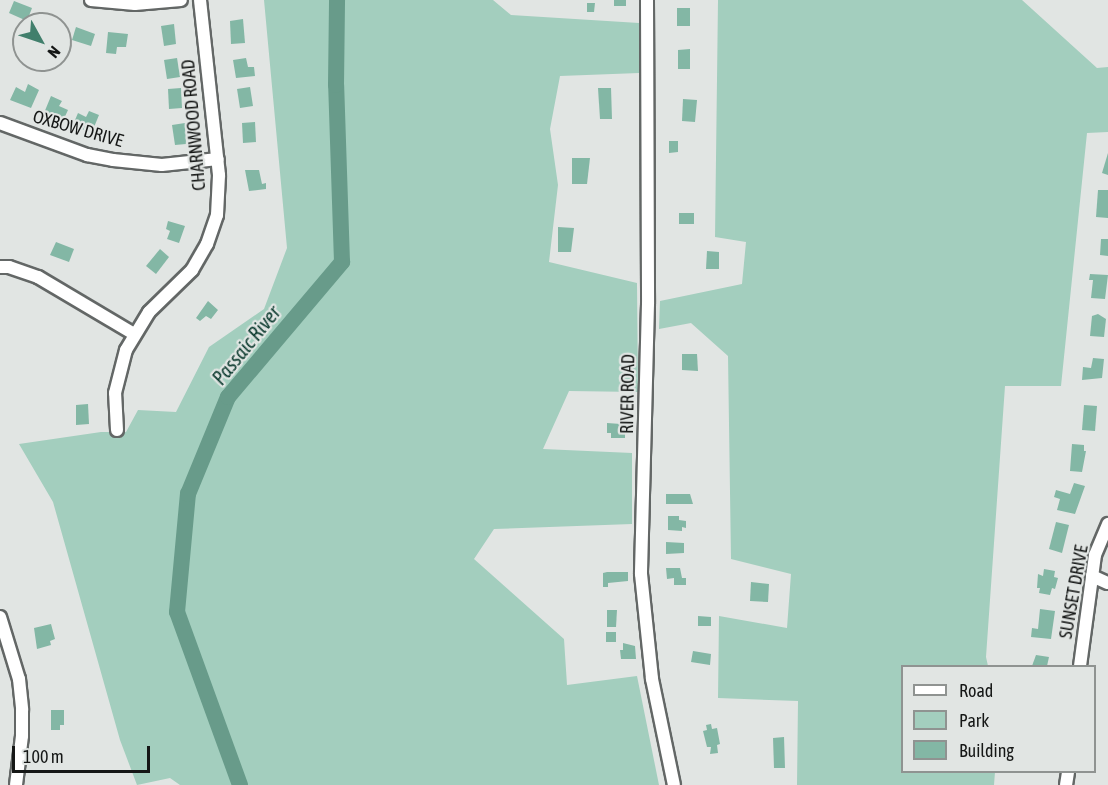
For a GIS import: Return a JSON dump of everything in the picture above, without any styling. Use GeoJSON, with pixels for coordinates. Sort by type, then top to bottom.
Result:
{"type":"FeatureCollection","features":[{"type":"Feature","properties":{"kind":"street"},"geometry":{"type":"LineString","coordinates":[[91,0],[135,4],[181,0]]}},
{"type":"Feature","properties":{"kind":"street","name":"CHARNWOOD ROAD"},"geometry":{"type":"LineString","coordinates":[[117,430],[115,404],[117,378],[134,334],[149,312],[183,281],[207,244],[219,200],[218,159],[200,0]]}},
{"type":"Feature","properties":{"kind":"street","name":"RIVER ROAD"},"geometry":{"type":"LineString","coordinates":[[647,0],[648,304],[641,574],[652,679],[674,785]]}},
{"type":"Feature","properties":{"kind":"street","name":"OXBOW DRIVE"},"geometry":{"type":"LineString","coordinates":[[0,123],[87,155],[113,160],[162,165],[218,159]]}},
{"type":"Feature","properties":{"kind":"street"},"geometry":{"type":"LineString","coordinates":[[0,267],[9,267],[38,277],[134,334]]}},
{"type":"Feature","properties":{"kind":"street","name":"SUNSET DRIVE"},"geometry":{"type":"LineString","coordinates":[[1080,665],[1095,555],[1108,524]]}},
{"type":"Feature","properties":{"kind":"street"},"geometry":{"type":"LineString","coordinates":[[1092,576],[1108,584]]}},
{"type":"Feature","properties":{"kind":"street"},"geometry":{"type":"LineString","coordinates":[[0,617],[19,679],[22,736],[16,785]]}},
{"type":"Feature","properties":{"kind":"green space"},"geometry":{"type":"Polygon","coordinates":[[[264,0],[493,0],[511,15],[639,23],[639,73],[560,76],[550,129],[558,185],[549,262],[637,283],[638,392],[569,391],[543,449],[632,453],[632,524],[494,529],[474,559],[564,639],[567,685],[637,676],[659,785],[180,785],[170,778],[137,785],[120,740],[53,502],[19,444],[101,432],[126,432],[138,410],[176,412],[209,347],[264,309],[287,248],[264,0]]]}},
{"type":"Feature","properties":{"kind":"green space"},"geometry":{"type":"Polygon","coordinates":[[[718,0],[1022,0],[1097,68],[1108,67],[1108,132],[1087,133],[1061,386],[1005,386],[986,657],[988,665],[901,665],[901,773],[995,773],[994,785],[797,785],[798,701],[718,698],[719,616],[787,628],[791,574],[731,559],[728,356],[691,323],[659,329],[660,301],[742,284],[746,242],[715,237],[718,0]]]}},
{"type":"Feature","properties":{"kind":"building"},"geometry":{"type":"Polygon","coordinates":[[[614,0],[626,0],[626,6],[614,6],[614,0]]]}},
{"type":"Feature","properties":{"kind":"building"},"geometry":{"type":"Polygon","coordinates":[[[14,1],[32,8],[30,12],[9,13],[14,1]]]}},
{"type":"Feature","properties":{"kind":"building"},"geometry":{"type":"Polygon","coordinates":[[[587,3],[595,3],[594,12],[587,12],[587,3]]]}},
{"type":"Feature","properties":{"kind":"building"},"geometry":{"type":"Polygon","coordinates":[[[677,8],[690,8],[690,26],[677,26],[677,8]]]}},
{"type":"Feature","properties":{"kind":"building"},"geometry":{"type":"Polygon","coordinates":[[[243,19],[245,43],[231,44],[230,21],[243,19]]]}},
{"type":"Feature","properties":{"kind":"building"},"geometry":{"type":"Polygon","coordinates":[[[174,24],[176,44],[164,46],[161,26],[174,24]]]}},
{"type":"Feature","properties":{"kind":"building"},"geometry":{"type":"Polygon","coordinates":[[[76,27],[95,34],[91,46],[72,40],[76,27]]]}},
{"type":"Feature","properties":{"kind":"building"},"geometry":{"type":"Polygon","coordinates":[[[108,32],[128,34],[126,47],[117,47],[116,54],[106,53],[108,32]]]}},
{"type":"Feature","properties":{"kind":"building"},"geometry":{"type":"Polygon","coordinates":[[[690,49],[690,69],[678,69],[678,50],[690,49]]]}},
{"type":"Feature","properties":{"kind":"building"},"geometry":{"type":"Polygon","coordinates":[[[177,58],[180,77],[167,79],[164,60],[177,58]]]}},
{"type":"Feature","properties":{"kind":"building"},"geometry":{"type":"Polygon","coordinates":[[[246,58],[248,67],[254,67],[255,76],[236,78],[233,60],[246,58]]]}},
{"type":"Feature","properties":{"kind":"building"},"geometry":{"type":"Polygon","coordinates":[[[28,84],[39,90],[31,108],[10,100],[16,87],[25,92],[28,84]]]}},
{"type":"Feature","properties":{"kind":"building"},"geometry":{"type":"Polygon","coordinates":[[[250,87],[253,106],[240,108],[237,89],[250,87]]]}},
{"type":"Feature","properties":{"kind":"building"},"geometry":{"type":"Polygon","coordinates":[[[181,88],[182,108],[169,109],[168,89],[181,88]]]}},
{"type":"Feature","properties":{"kind":"building"},"geometry":{"type":"Polygon","coordinates":[[[598,88],[611,88],[612,119],[600,119],[598,88]]]}},
{"type":"Feature","properties":{"kind":"building"},"geometry":{"type":"Polygon","coordinates":[[[51,96],[62,101],[59,106],[68,110],[62,123],[44,113],[51,96]]]}},
{"type":"Feature","properties":{"kind":"building"},"geometry":{"type":"Polygon","coordinates":[[[683,99],[697,100],[695,122],[682,121],[683,99]]]}},
{"type":"Feature","properties":{"kind":"building"},"geometry":{"type":"Polygon","coordinates":[[[89,111],[99,115],[92,132],[72,127],[78,113],[86,117],[89,111]]]}},
{"type":"Feature","properties":{"kind":"building"},"geometry":{"type":"Polygon","coordinates":[[[255,122],[256,142],[243,143],[242,123],[255,122]]]}},
{"type":"Feature","properties":{"kind":"building"},"geometry":{"type":"Polygon","coordinates":[[[185,123],[186,144],[175,145],[172,125],[185,123]]]}},
{"type":"Feature","properties":{"kind":"building"},"geometry":{"type":"Polygon","coordinates":[[[669,141],[678,141],[678,152],[669,153],[669,141]]]}},
{"type":"Feature","properties":{"kind":"building"},"geometry":{"type":"Polygon","coordinates":[[[1108,153],[1108,175],[1102,173],[1108,153]]]}},
{"type":"Feature","properties":{"kind":"building"},"geometry":{"type":"Polygon","coordinates":[[[572,158],[590,158],[587,184],[572,184],[572,158]]]}},
{"type":"Feature","properties":{"kind":"building"},"geometry":{"type":"Polygon","coordinates":[[[245,170],[259,170],[262,184],[266,183],[266,189],[249,191],[245,170]]]}},
{"type":"Feature","properties":{"kind":"building"},"geometry":{"type":"Polygon","coordinates":[[[1098,190],[1108,190],[1108,218],[1096,217],[1098,190]]]}},
{"type":"Feature","properties":{"kind":"building"},"geometry":{"type":"Polygon","coordinates":[[[679,213],[694,213],[694,224],[679,224],[679,213]]]}},
{"type":"Feature","properties":{"kind":"building"},"geometry":{"type":"Polygon","coordinates":[[[168,221],[185,226],[179,243],[167,239],[170,231],[166,229],[168,221]]]}},
{"type":"Feature","properties":{"kind":"building"},"geometry":{"type":"Polygon","coordinates":[[[558,227],[574,228],[571,252],[558,252],[558,227]]]}},
{"type":"Feature","properties":{"kind":"building"},"geometry":{"type":"Polygon","coordinates":[[[1101,239],[1108,239],[1108,256],[1100,255],[1101,239]]]}},
{"type":"Feature","properties":{"kind":"building"},"geometry":{"type":"Polygon","coordinates":[[[56,242],[74,249],[69,262],[50,255],[56,242]]]}},
{"type":"Feature","properties":{"kind":"building"},"geometry":{"type":"Polygon","coordinates":[[[160,249],[169,257],[156,274],[146,266],[160,249]]]}},
{"type":"Feature","properties":{"kind":"building"},"geometry":{"type":"Polygon","coordinates":[[[707,251],[719,252],[719,269],[706,269],[707,251]]]}},
{"type":"Feature","properties":{"kind":"building"},"geometry":{"type":"Polygon","coordinates":[[[1090,274],[1108,275],[1105,299],[1091,298],[1093,280],[1089,280],[1090,274]]]}},
{"type":"Feature","properties":{"kind":"building"},"geometry":{"type":"Polygon","coordinates":[[[208,301],[218,310],[211,319],[206,316],[200,321],[196,318],[208,301]]]}},
{"type":"Feature","properties":{"kind":"building"},"geometry":{"type":"Polygon","coordinates":[[[1098,314],[1106,319],[1104,337],[1090,336],[1092,316],[1098,314]]]}},
{"type":"Feature","properties":{"kind":"building"},"geometry":{"type":"Polygon","coordinates":[[[682,354],[697,354],[698,371],[682,370],[682,354]]]}},
{"type":"Feature","properties":{"kind":"building"},"geometry":{"type":"Polygon","coordinates":[[[1093,358],[1104,359],[1102,378],[1082,380],[1083,367],[1091,368],[1093,358]]]}},
{"type":"Feature","properties":{"kind":"building"},"geometry":{"type":"Polygon","coordinates":[[[88,404],[89,424],[76,425],[76,405],[88,404]]]}},
{"type":"Feature","properties":{"kind":"building"},"geometry":{"type":"Polygon","coordinates":[[[1084,405],[1097,406],[1095,431],[1082,430],[1084,405]]]}},
{"type":"Feature","properties":{"kind":"building"},"geometry":{"type":"Polygon","coordinates":[[[607,423],[621,424],[621,427],[625,427],[625,438],[611,438],[611,433],[607,433],[607,423]]]}},
{"type":"Feature","properties":{"kind":"building"},"geometry":{"type":"Polygon","coordinates":[[[1072,444],[1084,445],[1084,451],[1086,451],[1082,472],[1070,471],[1072,444]]]}},
{"type":"Feature","properties":{"kind":"building"},"geometry":{"type":"Polygon","coordinates":[[[1074,483],[1085,486],[1075,514],[1057,510],[1060,499],[1054,497],[1056,490],[1070,494],[1074,483]]]}},
{"type":"Feature","properties":{"kind":"building"},"geometry":{"type":"Polygon","coordinates":[[[666,494],[690,494],[693,504],[666,504],[666,494]]]}},
{"type":"Feature","properties":{"kind":"building"},"geometry":{"type":"Polygon","coordinates":[[[668,516],[679,516],[679,520],[686,521],[686,528],[682,527],[682,531],[668,530],[668,516]]]}},
{"type":"Feature","properties":{"kind":"building"},"geometry":{"type":"Polygon","coordinates":[[[1056,522],[1069,525],[1062,553],[1049,549],[1056,522]]]}},
{"type":"Feature","properties":{"kind":"building"},"geometry":{"type":"Polygon","coordinates":[[[666,542],[684,543],[684,553],[666,554],[666,542]]]}},
{"type":"Feature","properties":{"kind":"building"},"geometry":{"type":"Polygon","coordinates":[[[666,568],[680,568],[682,578],[686,578],[686,585],[674,585],[674,578],[667,579],[666,568]]]}},
{"type":"Feature","properties":{"kind":"building"},"geometry":{"type":"Polygon","coordinates":[[[1044,569],[1055,571],[1054,577],[1058,578],[1055,589],[1052,588],[1050,595],[1039,593],[1040,588],[1037,588],[1038,574],[1043,576],[1044,569]]]}},
{"type":"Feature","properties":{"kind":"building"},"geometry":{"type":"Polygon","coordinates":[[[628,572],[628,581],[608,583],[608,587],[603,587],[603,573],[628,572]]]}},
{"type":"Feature","properties":{"kind":"building"},"geometry":{"type":"Polygon","coordinates":[[[751,582],[769,584],[768,602],[750,601],[751,582]]]}},
{"type":"Feature","properties":{"kind":"building"},"geometry":{"type":"Polygon","coordinates":[[[1040,609],[1055,611],[1051,639],[1031,637],[1032,628],[1038,629],[1040,609]]]}},
{"type":"Feature","properties":{"kind":"building"},"geometry":{"type":"Polygon","coordinates":[[[607,610],[617,610],[616,627],[607,627],[607,610]]]}},
{"type":"Feature","properties":{"kind":"building"},"geometry":{"type":"Polygon","coordinates":[[[698,616],[711,617],[711,626],[698,626],[698,616]]]}},
{"type":"Feature","properties":{"kind":"building"},"geometry":{"type":"Polygon","coordinates":[[[51,624],[55,639],[50,641],[51,645],[37,649],[34,628],[51,624]]]}},
{"type":"Feature","properties":{"kind":"building"},"geometry":{"type":"Polygon","coordinates":[[[606,632],[616,632],[616,642],[606,642],[606,632]]]}},
{"type":"Feature","properties":{"kind":"building"},"geometry":{"type":"Polygon","coordinates":[[[623,643],[635,646],[636,659],[621,659],[620,650],[623,650],[623,643]]]}},
{"type":"Feature","properties":{"kind":"building"},"geometry":{"type":"Polygon","coordinates":[[[693,651],[711,654],[710,665],[691,662],[693,651]]]}},
{"type":"Feature","properties":{"kind":"building"},"geometry":{"type":"Polygon","coordinates":[[[1036,655],[1049,657],[1047,665],[1032,665],[1036,655]]]}},
{"type":"Feature","properties":{"kind":"building"},"geometry":{"type":"Polygon","coordinates":[[[51,710],[64,710],[64,725],[60,725],[60,730],[51,730],[51,710]]]}},
{"type":"Feature","properties":{"kind":"building"},"geometry":{"type":"Polygon","coordinates":[[[711,724],[712,729],[717,728],[720,744],[717,745],[718,753],[710,754],[711,747],[707,747],[703,731],[707,730],[706,725],[711,724]]]}},
{"type":"Feature","properties":{"kind":"building"},"geometry":{"type":"Polygon","coordinates":[[[784,737],[785,768],[774,768],[773,738],[784,737]]]}},
{"type":"Feature","properties":{"kind":"waterway","name":"Passaic River"},"geometry":{"type":"LineString","coordinates":[[240,785],[177,612],[188,494],[228,397],[342,262],[336,85],[337,0]]}}]}
